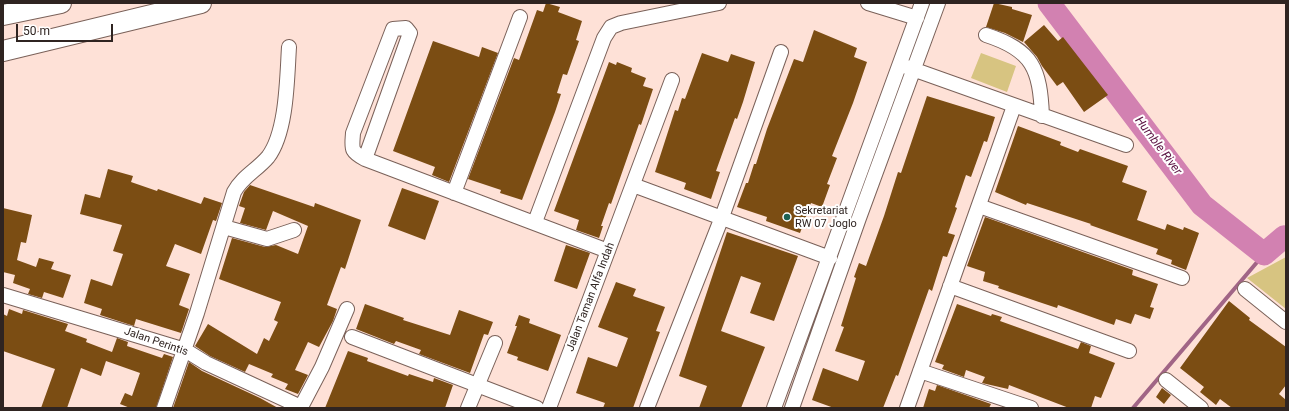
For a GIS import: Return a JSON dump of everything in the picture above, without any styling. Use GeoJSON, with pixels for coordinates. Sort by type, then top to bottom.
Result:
{"type":"FeatureCollection","features":[{"type":"Feature","properties":{"kind":"highway"},"geometry":{"type":"LineString","coordinates":[[3,15],[61,3]]}},
{"type":"Feature","properties":{"kind":"highway"},"geometry":{"type":"LineString","coordinates":[[3,51],[201,3]]}},
{"type":"Feature","properties":{"kind":"street"},"geometry":{"type":"LineString","coordinates":[[535,222],[604,38],[611,27],[621,23],[719,3]]}},
{"type":"Feature","properties":{"kind":"street"},"geometry":{"type":"LineString","coordinates":[[868,3],[917,18]]}},
{"type":"Feature","properties":{"kind":"street"},"geometry":{"type":"LineString","coordinates":[[792,408],[906,67],[917,18],[922,3]]}},
{"type":"Feature","properties":{"kind":"street"},"geometry":{"type":"LineString","coordinates":[[779,406],[830,258],[906,67],[938,3]]}},
{"type":"Feature","properties":{"kind":"street"},"geometry":{"type":"LineString","coordinates":[[454,192],[520,17]]}},
{"type":"Feature","properties":{"kind":"street"},"geometry":{"type":"LineString","coordinates":[[365,159],[410,33],[406,28],[393,29],[353,133],[352,149],[355,154],[365,159],[535,222],[608,251]]}},
{"type":"Feature","properties":{"kind":"street"},"geometry":{"type":"LineString","coordinates":[[986,35],[1014,46],[1030,60],[1041,89],[1042,116]]}},
{"type":"Feature","properties":{"kind":"street"},"geometry":{"type":"LineString","coordinates":[[164,408],[185,350],[234,192],[240,182],[267,158],[274,148],[282,117],[289,47]]}},
{"type":"Feature","properties":{"kind":"street"},"geometry":{"type":"LineString","coordinates":[[647,408],[722,217],[781,52]]}},
{"type":"Feature","properties":{"kind":"street"},"geometry":{"type":"LineString","coordinates":[[906,67],[1126,145]]}},
{"type":"Feature","properties":{"kind":"street","name":"Jalan Taman Alfa Indah"},"geometry":{"type":"LineString","coordinates":[[549,408],[672,80]]}},
{"type":"Feature","properties":{"kind":"street"},"geometry":{"type":"LineString","coordinates":[[907,408],[1014,106]]}},
{"type":"Feature","properties":{"kind":"street"},"geometry":{"type":"LineString","coordinates":[[632,185],[830,258]]}},
{"type":"Feature","properties":{"kind":"street"},"geometry":{"type":"LineString","coordinates":[[979,206],[1182,278]]}},
{"type":"Feature","properties":{"kind":"street"},"geometry":{"type":"LineString","coordinates":[[224,227],[267,239],[294,230]]}},
{"type":"Feature","properties":{"kind":"street"},"geometry":{"type":"LineString","coordinates":[[950,286],[1130,351]]}},
{"type":"Feature","properties":{"kind":"street"},"geometry":{"type":"LineString","coordinates":[[1244,289],[1286,322]]}},
{"type":"Feature","properties":{"kind":"street","name":"Jalan Perintis"},"geometry":{"type":"LineString","coordinates":[[3,295],[185,350],[206,363],[301,407],[322,367],[347,309]]}},
{"type":"Feature","properties":{"kind":"street"},"geometry":{"type":"LineString","coordinates":[[352,337],[476,386],[537,408]]}},
{"type":"Feature","properties":{"kind":"street"},"geometry":{"type":"LineString","coordinates":[[468,408],[495,343]]}},
{"type":"Feature","properties":{"kind":"street"},"geometry":{"type":"LineString","coordinates":[[920,371],[1031,408]]}},
{"type":"Feature","properties":{"kind":"street"},"geometry":{"type":"LineString","coordinates":[[1166,380],[1201,408]]}},
{"type":"Feature","properties":{"kind":"shaded area"},"geometry":{"type":"Polygon","coordinates":[[[981,53],[1016,66],[1007,92],[971,78],[981,53]]]}},
{"type":"Feature","properties":{"kind":"shaded area"},"geometry":{"type":"Polygon","coordinates":[[[1286,257],[1286,309],[1247,278],[1286,257]]]}},
{"type":"Feature","properties":{"kind":"building"},"geometry":{"type":"Polygon","coordinates":[[[546,3],[560,7],[558,12],[582,21],[576,40],[579,41],[567,75],[563,74],[557,93],[561,94],[522,200],[500,193],[501,190],[468,179],[514,58],[519,60],[537,10],[543,12],[546,3]]]}},
{"type":"Feature","properties":{"kind":"building"},"geometry":{"type":"Polygon","coordinates":[[[994,3],[1012,7],[1012,9],[1032,15],[1023,42],[1005,33],[986,27],[994,3]]]}},
{"type":"Feature","properties":{"kind":"building"},"geometry":{"type":"Polygon","coordinates":[[[1044,25],[1058,41],[1063,37],[1108,95],[1084,112],[1063,82],[1057,86],[1037,57],[1024,42],[1044,25]]]}},
{"type":"Feature","properties":{"kind":"building"},"geometry":{"type":"Polygon","coordinates":[[[814,30],[857,48],[854,57],[867,62],[832,156],[837,158],[827,184],[830,185],[822,207],[811,203],[800,233],[766,221],[767,217],[737,207],[746,183],[748,183],[754,164],[756,164],[767,129],[794,59],[803,62],[814,30]]]}},
{"type":"Feature","properties":{"kind":"building"},"geometry":{"type":"Polygon","coordinates":[[[433,41],[479,57],[482,47],[498,53],[449,182],[432,175],[435,167],[393,151],[433,41]]]}},
{"type":"Feature","properties":{"kind":"building"},"geometry":{"type":"Polygon","coordinates":[[[702,53],[728,62],[731,54],[755,62],[737,119],[735,118],[716,171],[720,172],[711,199],[684,189],[686,183],[655,172],[675,110],[678,111],[682,98],[685,99],[702,53]]]}},
{"type":"Feature","properties":{"kind":"building"},"geometry":{"type":"Polygon","coordinates":[[[609,62],[616,65],[617,62],[632,68],[631,72],[646,78],[643,86],[653,89],[611,204],[609,203],[601,226],[603,226],[599,238],[576,230],[579,220],[554,211],[609,62]]]}},
{"type":"Feature","properties":{"kind":"building"},"geometry":{"type":"Polygon","coordinates":[[[927,96],[995,117],[987,142],[984,141],[971,177],[966,175],[948,233],[955,235],[947,257],[943,256],[932,291],[929,289],[898,376],[896,375],[883,408],[834,408],[812,400],[823,368],[858,381],[865,361],[835,351],[844,327],[841,326],[856,278],[854,277],[859,263],[866,266],[898,172],[901,173],[927,96]]]}},
{"type":"Feature","properties":{"kind":"building"},"geometry":{"type":"Polygon","coordinates":[[[1018,126],[1061,142],[1060,145],[1078,152],[1080,149],[1128,166],[1122,182],[1147,191],[1137,220],[1165,230],[1167,224],[1183,230],[1184,227],[1199,233],[1186,270],[1171,264],[1172,260],[1156,254],[1158,249],[1090,225],[1091,224],[1027,203],[1026,205],[995,192],[1018,126]]]}},
{"type":"Feature","properties":{"kind":"building"},"geometry":{"type":"Polygon","coordinates":[[[108,169],[133,176],[131,182],[157,191],[158,189],[201,204],[204,197],[222,203],[216,221],[213,220],[201,254],[175,244],[166,266],[190,274],[179,305],[189,309],[181,333],[136,319],[134,326],[100,315],[102,309],[84,303],[91,279],[112,286],[123,254],[113,251],[122,225],[80,214],[85,194],[100,198],[108,169]]]}},
{"type":"Feature","properties":{"kind":"building"},"geometry":{"type":"Polygon","coordinates":[[[250,185],[314,207],[315,203],[361,220],[345,269],[341,267],[327,305],[337,309],[333,321],[319,347],[308,342],[295,370],[308,375],[298,394],[285,389],[288,384],[271,377],[273,374],[249,364],[245,372],[210,356],[195,346],[208,324],[257,354],[264,338],[269,341],[278,322],[274,320],[281,302],[219,279],[232,238],[265,247],[276,245],[298,254],[308,226],[273,211],[266,230],[240,223],[245,208],[239,206],[244,192],[250,185]]]}},
{"type":"Feature","properties":{"kind":"building"},"geometry":{"type":"Polygon","coordinates":[[[402,188],[439,201],[425,240],[388,226],[402,188]]]}},
{"type":"Feature","properties":{"kind":"building"},"geometry":{"type":"Polygon","coordinates":[[[3,208],[32,215],[26,243],[21,242],[17,260],[36,267],[39,258],[54,262],[51,269],[71,275],[63,298],[44,292],[42,298],[28,294],[30,289],[13,283],[15,275],[3,272],[3,208]]]}},
{"type":"Feature","properties":{"kind":"building"},"geometry":{"type":"Polygon","coordinates":[[[985,217],[1133,270],[1132,275],[1158,284],[1150,307],[1154,308],[1150,319],[1135,314],[1131,324],[1116,319],[1114,325],[1058,305],[1057,308],[1036,301],[998,288],[999,286],[983,281],[985,272],[967,266],[985,217]]]}},
{"type":"Feature","properties":{"kind":"building"},"geometry":{"type":"Polygon","coordinates":[[[727,232],[798,256],[774,321],[750,313],[761,283],[741,276],[721,331],[765,347],[741,408],[699,408],[707,386],[679,376],[727,232]]]}},
{"type":"Feature","properties":{"kind":"building"},"geometry":{"type":"Polygon","coordinates":[[[566,245],[590,253],[577,289],[554,281],[566,245]]]}},
{"type":"Feature","properties":{"kind":"building"},"geometry":{"type":"Polygon","coordinates":[[[616,282],[636,289],[633,296],[665,307],[656,331],[660,332],[633,408],[603,408],[605,403],[576,393],[588,357],[617,367],[628,338],[598,327],[616,282]]]}},
{"type":"Feature","properties":{"kind":"building"},"geometry":{"type":"Polygon","coordinates":[[[1229,301],[1250,318],[1249,320],[1286,347],[1286,385],[1279,394],[1286,400],[1286,408],[1232,408],[1220,399],[1216,405],[1200,392],[1204,387],[1180,368],[1229,301]]]}},
{"type":"Feature","properties":{"kind":"building"},"geometry":{"type":"Polygon","coordinates":[[[365,304],[404,318],[403,320],[450,335],[459,310],[493,322],[488,335],[484,334],[470,373],[419,354],[421,350],[396,341],[394,344],[356,329],[365,304]]]}},
{"type":"Feature","properties":{"kind":"building"},"geometry":{"type":"Polygon","coordinates":[[[957,304],[991,316],[992,314],[1002,317],[1000,321],[1078,349],[1081,342],[1091,346],[1089,353],[1115,363],[1101,398],[1095,396],[1091,408],[1069,408],[1009,385],[1008,389],[982,383],[985,377],[966,370],[964,377],[942,369],[944,365],[935,362],[957,304]]]}},
{"type":"Feature","properties":{"kind":"building"},"geometry":{"type":"Polygon","coordinates":[[[9,309],[22,314],[23,310],[68,324],[65,331],[87,339],[86,342],[112,352],[117,338],[128,342],[127,346],[162,358],[164,354],[173,357],[156,408],[130,408],[120,404],[125,393],[132,396],[140,373],[106,361],[101,376],[81,368],[67,408],[41,408],[55,369],[3,351],[3,314],[7,316],[9,309]]]}},
{"type":"Feature","properties":{"kind":"building"},"geometry":{"type":"Polygon","coordinates":[[[519,315],[530,319],[529,323],[561,335],[548,371],[517,360],[518,357],[507,353],[517,326],[515,326],[519,315]]]}},
{"type":"Feature","properties":{"kind":"building"},"geometry":{"type":"Polygon","coordinates":[[[348,351],[368,358],[367,361],[408,376],[409,374],[433,382],[434,378],[453,385],[445,408],[325,408],[348,351]]]}},
{"type":"Feature","properties":{"kind":"building"},"geometry":{"type":"Polygon","coordinates":[[[189,362],[202,371],[278,408],[173,408],[189,362]]]}},
{"type":"Feature","properties":{"kind":"building"},"geometry":{"type":"Polygon","coordinates":[[[937,385],[991,404],[989,408],[923,408],[929,389],[935,391],[937,385]]]}},
{"type":"Feature","properties":{"kind":"building"},"geometry":{"type":"Polygon","coordinates":[[[1162,388],[1171,395],[1164,404],[1156,397],[1162,388]]]}},
{"type":"Feature","properties":{"kind":"waterway","name":"Humble River"},"geometry":{"type":"LineString","coordinates":[[1049,3],[1202,205],[1264,254],[1284,237],[1286,238]]}},
{"type":"Feature","properties":{"kind":"waterway"},"geometry":{"type":"LineString","coordinates":[[1133,408],[1264,254]]}},
{"type":"Feature","properties":{"kind":"place","name":"Sekretariat RW 07 Joglo"},"geometry":{"type":"Point","coordinates":[787,217]}}]}
